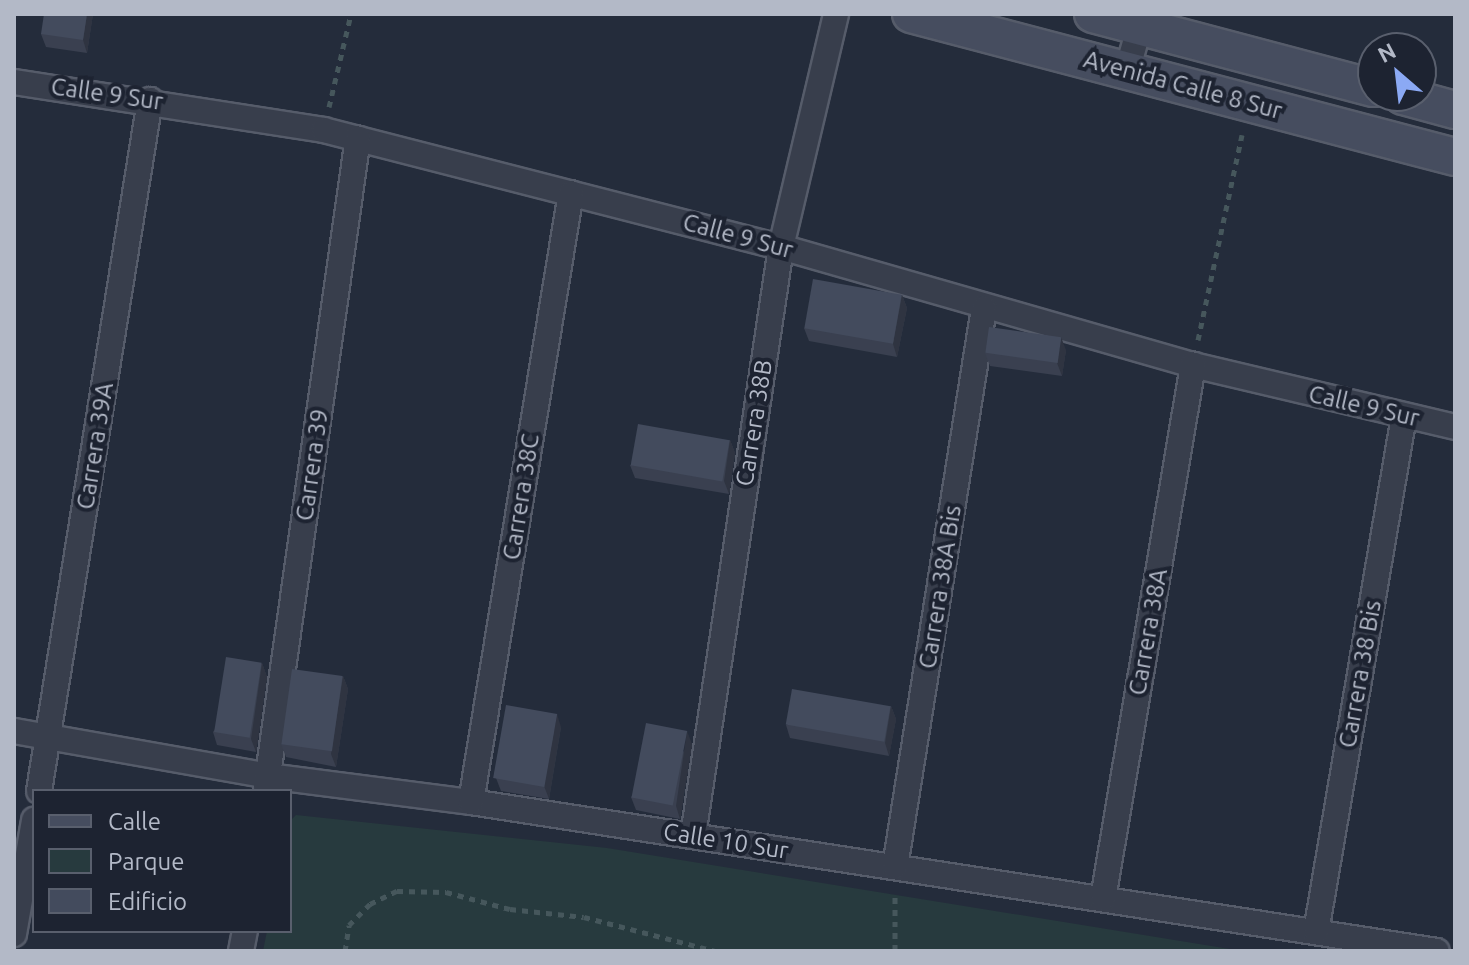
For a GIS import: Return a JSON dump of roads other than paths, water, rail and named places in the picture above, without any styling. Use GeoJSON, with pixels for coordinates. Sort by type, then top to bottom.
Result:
{"type":"FeatureCollection","features":[{"type":"Feature","properties":{"kind":"main road","name":"Avenida Calle 8 Sur"},"geometry":{"type":"LineString","coordinates":[[911,14],[1455,157]]}},
{"type":"Feature","properties":{"kind":"main road","name":"Avenida Calle 8 Sur"},"geometry":{"type":"LineString","coordinates":[[1093,14],[1142,20],[1357,83]]}},
{"type":"Feature","properties":{"kind":"street","name":"Carrera 38B"},"geometry":{"type":"LineString","coordinates":[[693,836],[781,247],[836,14]]}},
{"type":"Feature","properties":{"kind":"street"},"geometry":{"type":"LineString","coordinates":[[1127,71],[1142,20]]}},
{"type":"Feature","properties":{"kind":"street","name":"Calle 9 Sur"},"geometry":{"type":"LineString","coordinates":[[14,82],[150,100],[358,138],[781,247],[984,308],[1193,365],[1455,427]]}},
{"type":"Feature","properties":{"kind":"street","name":"Carrera 39A"},"geometry":{"type":"LineString","coordinates":[[39,789],[150,100]]}},
{"type":"Feature","properties":{"kind":"street","name":"Carrera 39"},"geometry":{"type":"LineString","coordinates":[[267,783],[358,138]]}},
{"type":"Feature","properties":{"kind":"street","name":"Carrera 38C"},"geometry":{"type":"LineString","coordinates":[[471,802],[571,193]]}},
{"type":"Feature","properties":{"kind":"street","name":"Carrera 38A Bis"},"geometry":{"type":"LineString","coordinates":[[895,867],[984,308]]}},
{"type":"Feature","properties":{"kind":"street","name":"Carrera 38A"},"geometry":{"type":"LineString","coordinates":[[1103,899],[1193,365]]}},
{"type":"Feature","properties":{"kind":"street","name":"Carrera 38 Bis"},"geometry":{"type":"LineString","coordinates":[[1316,932],[1404,416]]}},
{"type":"Feature","properties":{"kind":"street","name":"Calle 10 Sur"},"geometry":{"type":"LineString","coordinates":[[14,731],[267,783],[471,802],[1437,951]]}},
{"type":"Feature","properties":{"kind":"street"},"geometry":{"type":"LineString","coordinates":[[14,934],[32,831]]}}]}
